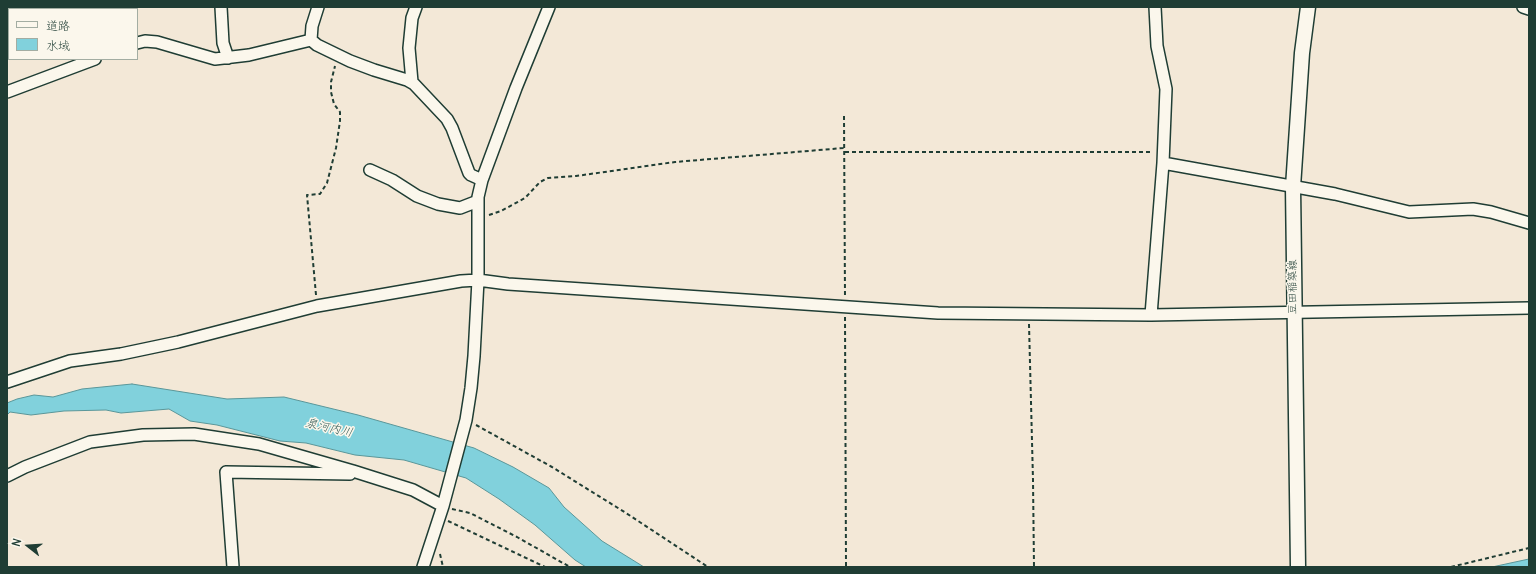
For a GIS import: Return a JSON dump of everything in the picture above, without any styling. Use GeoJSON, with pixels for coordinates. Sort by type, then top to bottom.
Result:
{"type":"FeatureCollection","features":[{"type":"Feature","properties":{"kind":"main road","name":"豆田稲築線"},"geometry":{"type":"LineString","coordinates":[[1298,567],[1293,187],[1302,52],[1308,7]]}},
{"type":"Feature","properties":{"kind":"street"},"geometry":{"type":"LineString","coordinates":[[221,7],[223,43],[228,58]]}},
{"type":"Feature","properties":{"kind":"street"},"geometry":{"type":"LineString","coordinates":[[318,7],[312,26],[312,40],[317,45],[339,56],[374,70],[412,82],[447,119],[452,128],[469,173],[482,180]]}},
{"type":"Feature","properties":{"kind":"street"},"geometry":{"type":"LineString","coordinates":[[412,82],[409,48],[412,18],[416,7]]}},
{"type":"Feature","properties":{"kind":"street"},"geometry":{"type":"LineString","coordinates":[[1151,315],[1163,157],[1166,89],[1157,46],[1154,7]]}},
{"type":"Feature","properties":{"kind":"street"},"geometry":{"type":"LineString","coordinates":[[1522,7],[1529,9]]}},
{"type":"Feature","properties":{"kind":"street"},"geometry":{"type":"LineString","coordinates":[[423,567],[442,512],[465,423],[474,356],[478,280],[477,218],[482,180],[545,9]]}},
{"type":"Feature","properties":{"kind":"street"},"geometry":{"type":"LineString","coordinates":[[138,43],[145,41],[157,42],[215,59],[228,58],[300,44],[312,40]]}},
{"type":"Feature","properties":{"kind":"street"},"geometry":{"type":"LineString","coordinates":[[7,92],[92,60]]}},
{"type":"Feature","properties":{"kind":"street"},"geometry":{"type":"LineString","coordinates":[[1163,157],[1293,187],[1335,194],[1409,212],[1473,209],[1491,212],[1529,223]]}},
{"type":"Feature","properties":{"kind":"street"},"geometry":{"type":"LineString","coordinates":[[370,170],[392,180],[417,196],[438,204],[460,208],[478,202]]}},
{"type":"Feature","properties":{"kind":"street"},"geometry":{"type":"LineString","coordinates":[[7,382],[70,361],[121,354],[178,342],[317,306],[461,281],[478,280],[516,284],[938,313],[1151,315],[1529,308]]}},
{"type":"Feature","properties":{"kind":"street"},"geometry":{"type":"LineString","coordinates":[[7,476],[25,466],[90,442],[143,435],[194,434],[259,444],[365,474],[413,490],[442,512]]}},
{"type":"Feature","properties":{"kind":"street"},"geometry":{"type":"LineString","coordinates":[[233,567],[226,472],[365,474]]}},
{"type":"Feature","properties":{"kind":"path"},"geometry":{"type":"LineString","coordinates":[[317,306],[307,195],[320,194],[326,183],[336,148],[340,112],[334,104],[332,98],[331,82],[339,56]]}},
{"type":"Feature","properties":{"kind":"path"},"geometry":{"type":"LineString","coordinates":[[844,116],[846,567]]}},
{"type":"Feature","properties":{"kind":"path"},"geometry":{"type":"LineString","coordinates":[[477,218],[501,211],[525,198],[540,182],[548,178],[576,176],[675,162],[844,148]]}},
{"type":"Feature","properties":{"kind":"path"},"geometry":{"type":"LineString","coordinates":[[844,152],[1163,157]]}},
{"type":"Feature","properties":{"kind":"path"},"geometry":{"type":"LineString","coordinates":[[1029,314],[1034,480],[1034,567]]}},
{"type":"Feature","properties":{"kind":"path"},"geometry":{"type":"LineString","coordinates":[[465,423],[558,471],[626,513],[708,567]]}},
{"type":"Feature","properties":{"kind":"path"},"geometry":{"type":"LineString","coordinates":[[442,512],[545,567]]}},
{"type":"Feature","properties":{"kind":"path"},"geometry":{"type":"LineString","coordinates":[[442,512],[470,513],[517,537],[570,567]]}},
{"type":"Feature","properties":{"kind":"path"},"geometry":{"type":"LineString","coordinates":[[1451,567],[1529,548]]}},
{"type":"Feature","properties":{"kind":"water","name":"泉河内川"},"geometry":{"type":"Polygon","coordinates":[[[132,384],[227,399],[284,397],[358,415],[474,448],[513,467],[549,488],[564,507],[602,541],[644,567],[586,567],[575,560],[535,525],[499,499],[466,478],[404,460],[355,455],[306,443],[280,441],[217,425],[190,421],[169,409],[121,413],[106,410],[64,411],[31,415],[10,412],[7,415],[7,403],[17,399],[34,395],[53,397],[82,389],[132,384]]]}},
{"type":"Feature","properties":{"kind":"water"},"geometry":{"type":"Polygon","coordinates":[[[1529,559],[1529,567],[1492,567],[1529,559]]]}}]}
